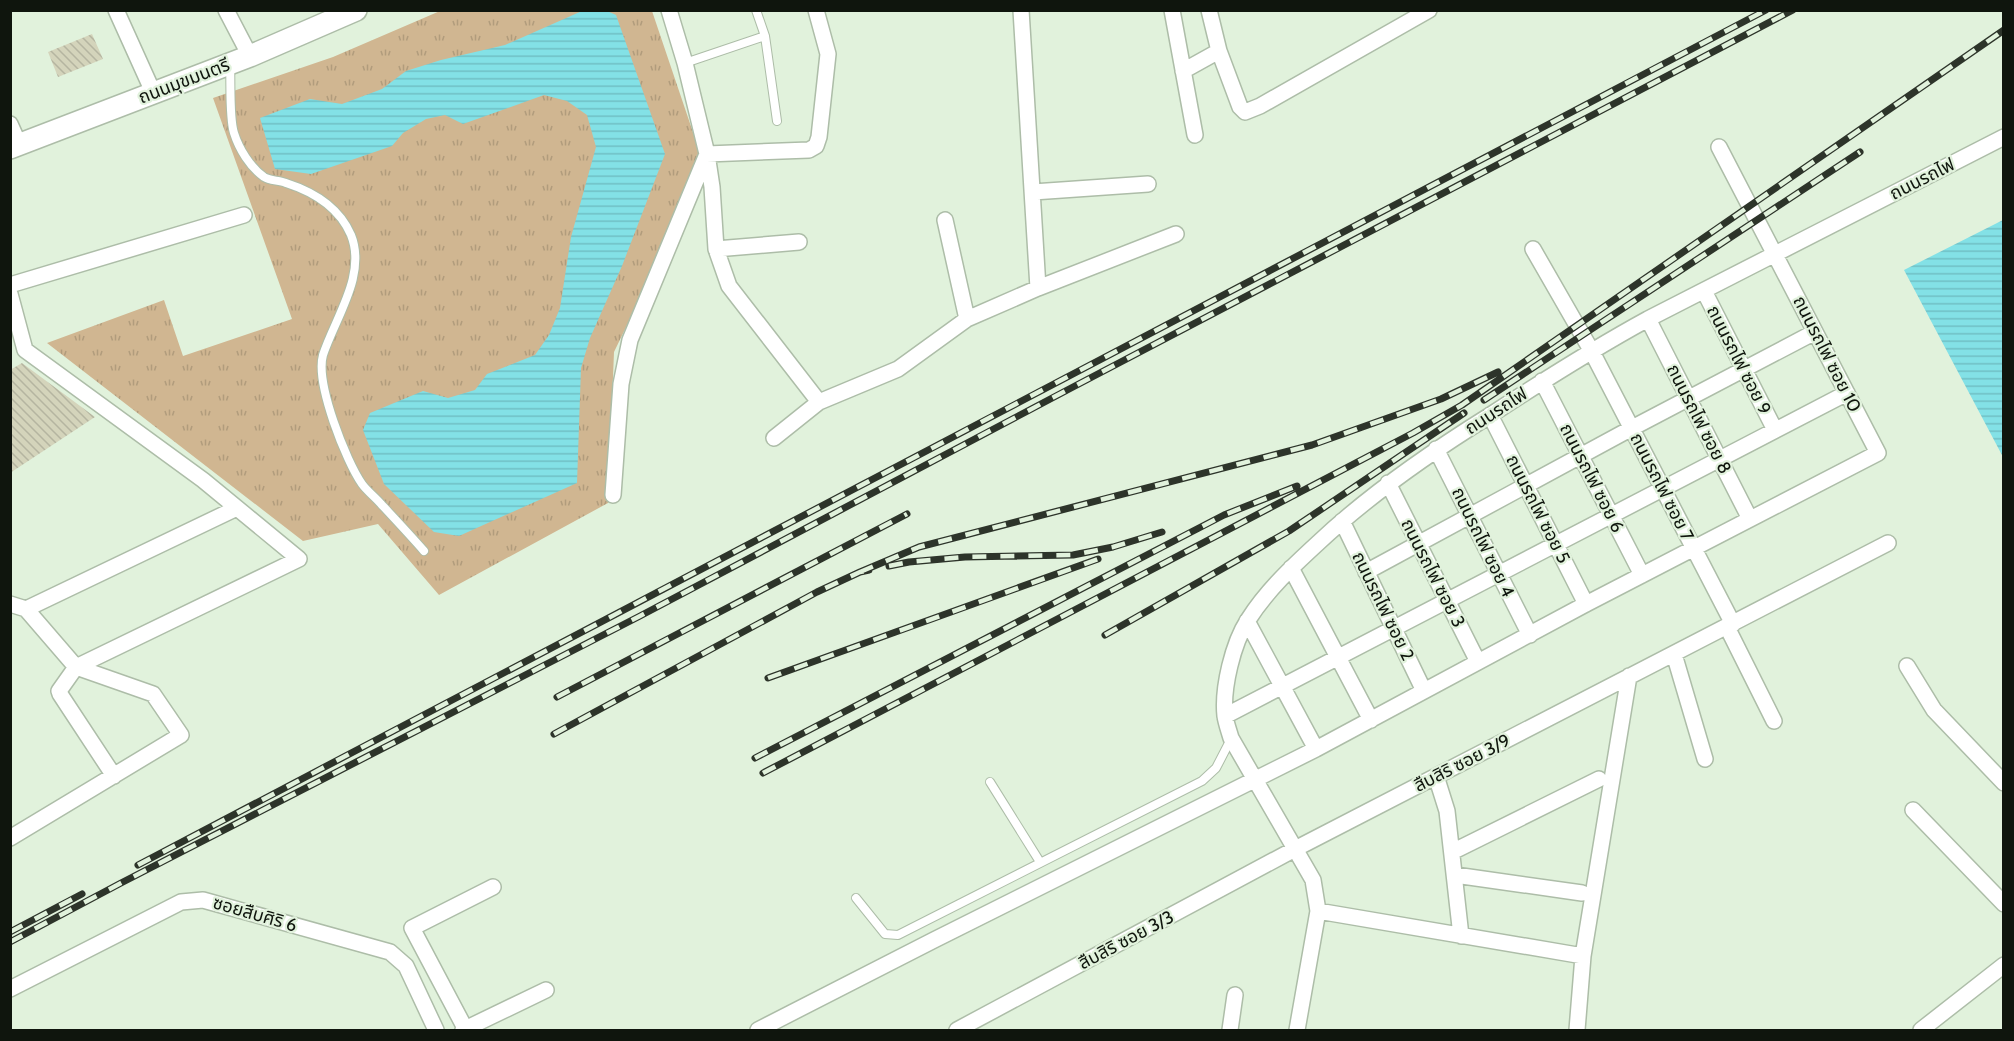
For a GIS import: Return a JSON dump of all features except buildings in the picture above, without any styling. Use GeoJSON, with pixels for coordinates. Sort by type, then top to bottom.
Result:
{"type":"FeatureCollection","features":[{"type":"Feature","properties":{"kind":"main road","name":"ถนนมุขมนตรี"},"geometry":{"type":"LineString","coordinates":[[15,146],[240,60],[356,10]]}},
{"type":"Feature","properties":{"kind":"street"},"geometry":{"type":"LineString","coordinates":[[116,10],[153,92]]}},
{"type":"Feature","properties":{"kind":"street"},"geometry":{"type":"LineString","coordinates":[[226,10],[240,60]]}},
{"type":"Feature","properties":{"kind":"street"},"geometry":{"type":"LineString","coordinates":[[669,10],[685,63],[707,154],[712,187],[716,249],[729,286],[819,402]]}},
{"type":"Feature","properties":{"kind":"street"},"geometry":{"type":"LineString","coordinates":[[707,154],[809,150],[816,146],[819,137],[828,54],[816,10]]}},
{"type":"Feature","properties":{"kind":"street"},"geometry":{"type":"LineString","coordinates":[[1021,10],[1038,288]]}},
{"type":"Feature","properties":{"kind":"street"},"geometry":{"type":"LineString","coordinates":[[1172,10],[1195,135]]}},
{"type":"Feature","properties":{"kind":"street"},"geometry":{"type":"LineString","coordinates":[[1209,10],[1219,51],[1240,107],[1245,112],[1252,111],[1429,10]]}},
{"type":"Feature","properties":{"kind":"street"},"geometry":{"type":"LineString","coordinates":[[1183,71],[1219,51]]}},
{"type":"Feature","properties":{"kind":"street"},"geometry":{"type":"LineString","coordinates":[[10,124],[15,146]]}},
{"type":"Feature","properties":{"kind":"street","name":"ถนนรถไฟ"},"geometry":{"type":"LineString","coordinates":[[1297,1030],[1318,911],[1313,880],[1231,738],[1225,716],[1227,681],[1235,651],[1247,621],[1267,595],[1291,568],[1342,520],[1388,483],[1542,381],[1648,319],[2004,137]]}},
{"type":"Feature","properties":{"kind":"street","name":"ถนนรถไฟ ซอย 10"},"geometry":{"type":"LineString","coordinates":[[1719,147],[1878,453],[1750,519]]}},
{"type":"Feature","properties":{"kind":"street"},"geometry":{"type":"LineString","coordinates":[[613,495],[621,384],[630,340],[707,154]]}},
{"type":"Feature","properties":{"kind":"street"},"geometry":{"type":"LineString","coordinates":[[1033,192],[1149,184]]}},
{"type":"Feature","properties":{"kind":"street"},"geometry":{"type":"LineString","coordinates":[[10,285],[244,215]]}},
{"type":"Feature","properties":{"kind":"street"},"geometry":{"type":"LineString","coordinates":[[945,220],[967,319]]}},
{"type":"Feature","properties":{"kind":"street"},"geometry":{"type":"LineString","coordinates":[[774,438],[819,402],[898,369],[967,319],[1038,288],[1176,234]]}},
{"type":"Feature","properties":{"kind":"street"},"geometry":{"type":"LineString","coordinates":[[716,249],[799,242]]}},
{"type":"Feature","properties":{"kind":"street","name":"ถนนรถไฟ ซอย 7"},"geometry":{"type":"LineString","coordinates":[[1533,249],[1592,350],[1632,428],[1693,548],[1774,722]]}},
{"type":"Feature","properties":{"kind":"street","name":"ถนนรถไฟ ซอย 9"},"geometry":{"type":"LineString","coordinates":[[1704,291],[1775,430]]}},
{"type":"Feature","properties":{"kind":"street"},"geometry":{"type":"LineString","coordinates":[[10,294],[25,350],[203,480],[299,559],[76,667],[59,691],[60,694],[114,776]]}},
{"type":"Feature","properties":{"kind":"street","name":"ถนนรถไฟ ซอย 8"},"geometry":{"type":"LineString","coordinates":[[1648,319],[1750,519]]}},
{"type":"Feature","properties":{"kind":"street"},"geometry":{"type":"LineString","coordinates":[[1366,572],[1815,332]]}},
{"type":"Feature","properties":{"kind":"street","name":"ถนนรถไฟ ซอย 6"},"geometry":{"type":"LineString","coordinates":[[1542,381],[1642,574]]}},
{"type":"Feature","properties":{"kind":"street"},"geometry":{"type":"LineString","coordinates":[[1225,716],[1610,514],[1847,393]]}},
{"type":"Feature","properties":{"kind":"street","name":"ถนนรถไฟ ซอย 5"},"geometry":{"type":"LineString","coordinates":[[1490,415],[1586,604]]}},
{"type":"Feature","properties":{"kind":"street","name":"ถนนรถไฟ ซอย 4"},"geometry":{"type":"LineString","coordinates":[[1437,449],[1530,635]]}},
{"type":"Feature","properties":{"kind":"street","name":"ถนนรถไฟ ซอย 3"},"geometry":{"type":"LineString","coordinates":[[1388,483],[1478,663]]}},
{"type":"Feature","properties":{"kind":"street"},"geometry":{"type":"LineString","coordinates":[[26,609],[237,508]]}},
{"type":"Feature","properties":{"kind":"street"},"geometry":{"type":"LineString","coordinates":[[758,1030],[1316,749],[1642,574],[1750,519]]}},
{"type":"Feature","properties":{"kind":"street","name":"ถนนรถไฟ ซอย 2"},"geometry":{"type":"LineString","coordinates":[[1342,520],[1424,691]]}},
{"type":"Feature","properties":{"kind":"street","name":"สืบสิริ ซอย 3/9"},"geometry":{"type":"LineString","coordinates":[[1295,849],[1888,543]]}},
{"type":"Feature","properties":{"kind":"street"},"geometry":{"type":"LineString","coordinates":[[1291,568],[1371,720]]}},
{"type":"Feature","properties":{"kind":"street"},"geometry":{"type":"LineString","coordinates":[[10,604],[26,609],[76,667],[153,694],[181,735],[10,838]]}},
{"type":"Feature","properties":{"kind":"street"},"geometry":{"type":"LineString","coordinates":[[1247,621],[1316,749]]}},
{"type":"Feature","properties":{"kind":"street"},"geometry":{"type":"LineString","coordinates":[[1674,654],[1705,759]]}},
{"type":"Feature","properties":{"kind":"street"},"geometry":{"type":"LineString","coordinates":[[1907,666],[1934,710],[2004,783]]}},
{"type":"Feature","properties":{"kind":"street"},"geometry":{"type":"LineString","coordinates":[[1577,1030],[1583,956],[1629,676]]}},
{"type":"Feature","properties":{"kind":"street"},"geometry":{"type":"LineString","coordinates":[[1436,776],[1447,811],[1461,936]]}},
{"type":"Feature","properties":{"kind":"street"},"geometry":{"type":"LineString","coordinates":[[1452,852],[1599,779]]}},
{"type":"Feature","properties":{"kind":"street"},"geometry":{"type":"LineString","coordinates":[[1913,810],[2004,904]]}},
{"type":"Feature","properties":{"kind":"street","name":"สืบสิริ ซอย 3/3"},"geometry":{"type":"LineString","coordinates":[[957,1030],[1295,849]]}},
{"type":"Feature","properties":{"kind":"street"},"geometry":{"type":"LineString","coordinates":[[1455,875],[1582,893]]}},
{"type":"Feature","properties":{"kind":"street"},"geometry":{"type":"LineString","coordinates":[[493,887],[412,928],[465,1030],[546,990]]}},
{"type":"Feature","properties":{"kind":"street","name":"ซอยสืบศิริ 6"},"geometry":{"type":"LineString","coordinates":[[10,989],[181,902],[203,900],[390,952],[406,966],[436,1030]]}},
{"type":"Feature","properties":{"kind":"street"},"geometry":{"type":"LineString","coordinates":[[1318,911],[1583,956]]}},
{"type":"Feature","properties":{"kind":"street"},"geometry":{"type":"LineString","coordinates":[[1921,1030],[2004,965]]}},
{"type":"Feature","properties":{"kind":"street"},"geometry":{"type":"LineString","coordinates":[[1230,1030],[1235,995]]}},
{"type":"Feature","properties":{"kind":"lane"},"geometry":{"type":"LineString","coordinates":[[756,10],[765,36],[777,121]]}},
{"type":"Feature","properties":{"kind":"lane"},"geometry":{"type":"LineString","coordinates":[[685,63],[765,36]]}},
{"type":"Feature","properties":{"kind":"lane"},"geometry":{"type":"LineString","coordinates":[[240,60],[233,130],[245,156],[266,178],[285,182],[324,200],[338,213],[350,233],[357,253],[354,271],[342,312],[323,357],[323,377],[328,403],[344,451],[362,484],[424,551]]}},
{"type":"Feature","properties":{"kind":"lane"},"geometry":{"type":"LineString","coordinates":[[856,898],[885,934],[898,935],[1040,861],[1202,781],[1216,768],[1231,738]]}},
{"type":"Feature","properties":{"kind":"lane"},"geometry":{"type":"LineString","coordinates":[[990,782],[1040,861]]}},
{"type":"Feature","properties":{"kind":"green space"},"geometry":{"type":"Polygon","coordinates":[[[440,11],[652,11],[700,153],[659,259],[614,352],[608,503],[439,595],[378,524],[303,541],[47,343],[164,300],[183,356],[292,319],[213,98],[333,57],[440,11]]]}},
{"type":"Feature","properties":{"kind":"water"},"geometry":{"type":"Polygon","coordinates":[[[582,11],[607,11],[616,15],[665,154],[622,266],[590,338],[581,368],[577,483],[459,536],[434,532],[384,484],[363,430],[370,413],[423,391],[448,398],[475,390],[487,374],[535,355],[549,335],[560,308],[571,237],[596,147],[587,115],[567,101],[544,95],[463,124],[445,115],[426,119],[403,133],[392,146],[311,174],[275,169],[260,118],[310,99],[342,104],[382,89],[406,71],[505,45],[582,11]]]}},
{"type":"Feature","properties":{"kind":"water"},"geometry":{"type":"Polygon","coordinates":[[[2003,220],[2003,457],[1904,270],[2003,220]]]}},
{"type":"Feature","properties":{"kind":"railway"},"geometry":{"type":"LineString","coordinates":[[138,865],[1766,10]]}},
{"type":"Feature","properties":{"kind":"railway"},"geometry":{"type":"LineString","coordinates":[[10,942],[640,616],[1793,10]]}},
{"type":"Feature","properties":{"kind":"railway"},"geometry":{"type":"LineString","coordinates":[[763,773],[1413,433],[1462,405],[2004,30]]}},
{"type":"Feature","properties":{"kind":"railway"},"geometry":{"type":"LineString","coordinates":[[1484,400],[1860,152]]}},
{"type":"Feature","properties":{"kind":"railway"},"geometry":{"type":"LineString","coordinates":[[860,572],[919,547],[1312,445],[1441,399],[1498,372]]}},
{"type":"Feature","properties":{"kind":"railway"},"geometry":{"type":"LineString","coordinates":[[1105,635],[1289,531],[1464,413]]}},
{"type":"Feature","properties":{"kind":"railway"},"geometry":{"type":"LineString","coordinates":[[755,758],[1224,515],[1297,486]]}},
{"type":"Feature","properties":{"kind":"railway"},"geometry":{"type":"LineString","coordinates":[[557,697],[907,514]]}},
{"type":"Feature","properties":{"kind":"railway"},"geometry":{"type":"LineString","coordinates":[[889,566],[965,557],[1073,555],[1113,547],[1162,532]]}},
{"type":"Feature","properties":{"kind":"railway"},"geometry":{"type":"LineString","coordinates":[[768,678],[1098,559]]}},
{"type":"Feature","properties":{"kind":"railway"},"geometry":{"type":"LineString","coordinates":[[554,734],[817,592],[869,570]]}},
{"type":"Feature","properties":{"kind":"railway"},"geometry":{"type":"LineString","coordinates":[[10,932],[82,894]]}}]}
